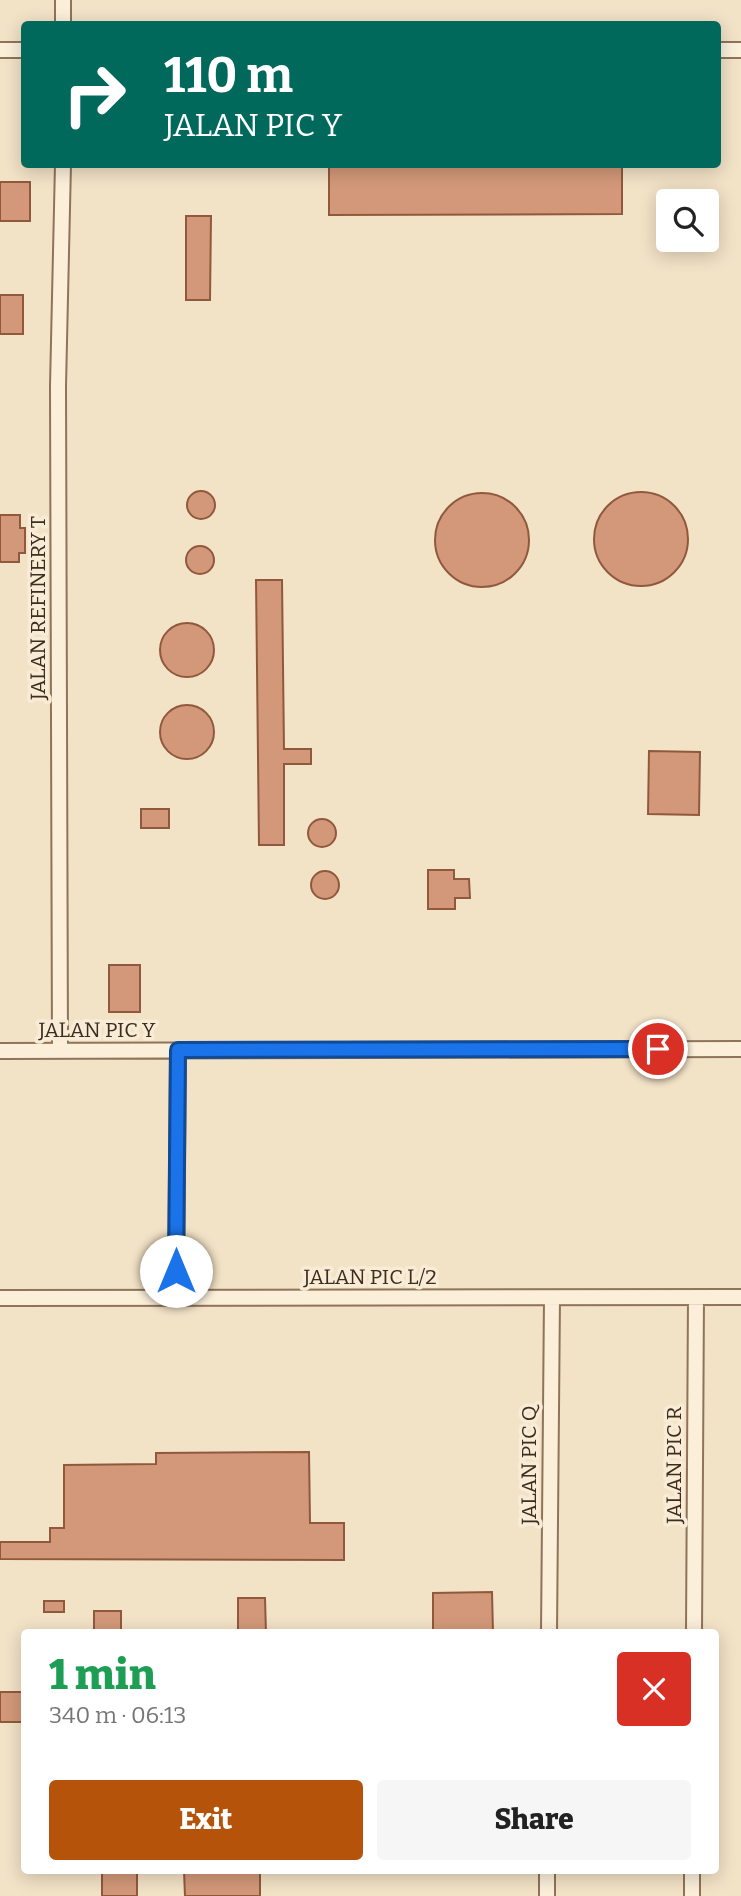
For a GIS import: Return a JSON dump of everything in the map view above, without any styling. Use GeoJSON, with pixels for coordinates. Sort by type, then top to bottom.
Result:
{"type":"FeatureCollection","features":[{"type":"Feature","properties":{"kind":"street"},"geometry":{"type":"LineString","coordinates":[[62,0],[63,21]]}},
{"type":"Feature","properties":{"kind":"street"},"geometry":{"type":"LineString","coordinates":[[0,50],[21,50]]}},
{"type":"Feature","properties":{"kind":"street"},"geometry":{"type":"LineString","coordinates":[[721,50],[741,50]]}},
{"type":"Feature","properties":{"kind":"street","name":"JALAN REFINERY T"},"geometry":{"type":"LineString","coordinates":[[60,1051],[58,386],[63,168]]}},
{"type":"Feature","properties":{"kind":"street","name":"JALAN PIC Y"},"geometry":{"type":"LineString","coordinates":[[0,1051],[741,1049]]}},
{"type":"Feature","properties":{"kind":"street"},"geometry":{"type":"LineString","coordinates":[[176,1298],[178,1050]]}},
{"type":"Feature","properties":{"kind":"street","name":"JALAN PIC R"},"geometry":{"type":"LineString","coordinates":[[694,1629],[696,1297]]}},
{"type":"Feature","properties":{"kind":"street","name":"JALAN PIC L/2"},"geometry":{"type":"LineString","coordinates":[[0,1298],[741,1297]]}},
{"type":"Feature","properties":{"kind":"street","name":"JALAN PIC Q"},"geometry":{"type":"LineString","coordinates":[[549,1629],[552,1298]]}},
{"type":"Feature","properties":{"kind":"street"},"geometry":{"type":"LineString","coordinates":[[547,1874],[547,1896]]}},
{"type":"Feature","properties":{"kind":"street"},"geometry":{"type":"LineString","coordinates":[[692,1874],[692,1896]]}},
{"type":"Feature","properties":{"kind":"building"},"geometry":{"type":"Polygon","coordinates":[[[329,168],[622,168],[622,214],[329,215],[329,168]]]}},
{"type":"Feature","properties":{"kind":"building"},"geometry":{"type":"Polygon","coordinates":[[[0,182],[30,182],[30,221],[0,221],[0,182]]]}},
{"type":"Feature","properties":{"kind":"building"},"geometry":{"type":"Polygon","coordinates":[[[186,216],[211,216],[210,300],[186,300],[186,216]]]}},
{"type":"Feature","properties":{"kind":"building"},"geometry":{"type":"Polygon","coordinates":[[[0,295],[23,295],[23,334],[0,334],[0,295]]]}},
{"type":"Feature","properties":{"kind":"building"},"geometry":{"type":"Polygon","coordinates":[[[201,491],[211,495],[215,505],[211,515],[201,519],[191,515],[187,505],[191,495],[201,491]]]}},
{"type":"Feature","properties":{"kind":"building"},"geometry":{"type":"Polygon","coordinates":[[[641,492],[659,495],[674,506],[685,521],[688,539],[685,557],[674,572],[659,583],[641,586],[623,583],[608,572],[597,557],[594,539],[597,521],[608,506],[623,495],[641,492]]]}},
{"type":"Feature","properties":{"kind":"building"},"geometry":{"type":"Polygon","coordinates":[[[482,493],[500,496],[515,507],[526,522],[529,540],[526,558],[515,573],[500,584],[482,587],[464,584],[449,573],[438,558],[435,540],[438,522],[449,507],[464,496],[482,493]]]}},
{"type":"Feature","properties":{"kind":"building"},"geometry":{"type":"Polygon","coordinates":[[[0,515],[20,515],[20,528],[25,528],[25,553],[19,553],[19,562],[0,562],[0,515]]]}},
{"type":"Feature","properties":{"kind":"building"},"geometry":{"type":"Polygon","coordinates":[[[200,546],[210,550],[214,560],[210,570],[200,574],[190,570],[186,560],[190,550],[200,546]]]}},
{"type":"Feature","properties":{"kind":"building"},"geometry":{"type":"Polygon","coordinates":[[[256,580],[282,580],[284,749],[311,749],[311,764],[284,764],[284,845],[259,845],[256,580]]]}},
{"type":"Feature","properties":{"kind":"building"},"geometry":{"type":"Polygon","coordinates":[[[187,623],[206,631],[214,650],[206,669],[187,677],[168,669],[160,650],[168,631],[187,623]]]}},
{"type":"Feature","properties":{"kind":"building"},"geometry":{"type":"Polygon","coordinates":[[[187,705],[206,713],[214,732],[206,751],[187,759],[168,751],[160,732],[168,713],[187,705]]]}},
{"type":"Feature","properties":{"kind":"building"},"geometry":{"type":"Polygon","coordinates":[[[649,751],[700,752],[699,815],[648,814],[649,751]]]}},
{"type":"Feature","properties":{"kind":"building"},"geometry":{"type":"Polygon","coordinates":[[[141,809],[169,809],[169,828],[141,828],[141,809]]]}},
{"type":"Feature","properties":{"kind":"building"},"geometry":{"type":"Polygon","coordinates":[[[322,819],[332,823],[336,833],[332,843],[322,847],[312,843],[308,833],[312,823],[322,819]]]}},
{"type":"Feature","properties":{"kind":"building"},"geometry":{"type":"Polygon","coordinates":[[[428,870],[454,870],[454,879],[469,879],[470,898],[455,898],[455,909],[428,909],[428,870]]]}},
{"type":"Feature","properties":{"kind":"building"},"geometry":{"type":"Polygon","coordinates":[[[325,871],[335,875],[339,885],[335,895],[325,899],[315,895],[311,885],[315,875],[325,871]]]}},
{"type":"Feature","properties":{"kind":"building"},"geometry":{"type":"Polygon","coordinates":[[[109,965],[140,965],[140,1012],[109,1012],[109,965]]]}},
{"type":"Feature","properties":{"kind":"building"},"geometry":{"type":"Polygon","coordinates":[[[309,1452],[310,1523],[344,1523],[344,1560],[0,1559],[0,1542],[50,1542],[50,1528],[64,1528],[64,1465],[156,1464],[156,1453],[309,1452]]]}},
{"type":"Feature","properties":{"kind":"building"},"geometry":{"type":"Polygon","coordinates":[[[492,1592],[493,1629],[433,1629],[433,1593],[492,1592]]]}},
{"type":"Feature","properties":{"kind":"building"},"geometry":{"type":"Polygon","coordinates":[[[238,1598],[265,1598],[266,1629],[238,1629],[238,1598]]]}},
{"type":"Feature","properties":{"kind":"building"},"geometry":{"type":"Polygon","coordinates":[[[44,1601],[64,1601],[64,1612],[44,1612],[44,1601]]]}},
{"type":"Feature","properties":{"kind":"building"},"geometry":{"type":"Polygon","coordinates":[[[94,1611],[121,1611],[121,1629],[94,1629],[94,1611]]]}},
{"type":"Feature","properties":{"kind":"building"},"geometry":{"type":"Polygon","coordinates":[[[0,1692],[21,1692],[21,1722],[0,1722],[0,1692]]]}},
{"type":"Feature","properties":{"kind":"building"},"geometry":{"type":"Polygon","coordinates":[[[102,1874],[137,1874],[137,1896],[102,1896],[102,1874]]]}},
{"type":"Feature","properties":{"kind":"building"},"geometry":{"type":"Polygon","coordinates":[[[184,1874],[260,1874],[260,1896],[185,1896],[184,1874]]]}},
{"type":"Feature","properties":{"kind":"route"},"geometry":{"type":"LineString","coordinates":[[176,1271],[178,1050],[658,1049]]}}]}
